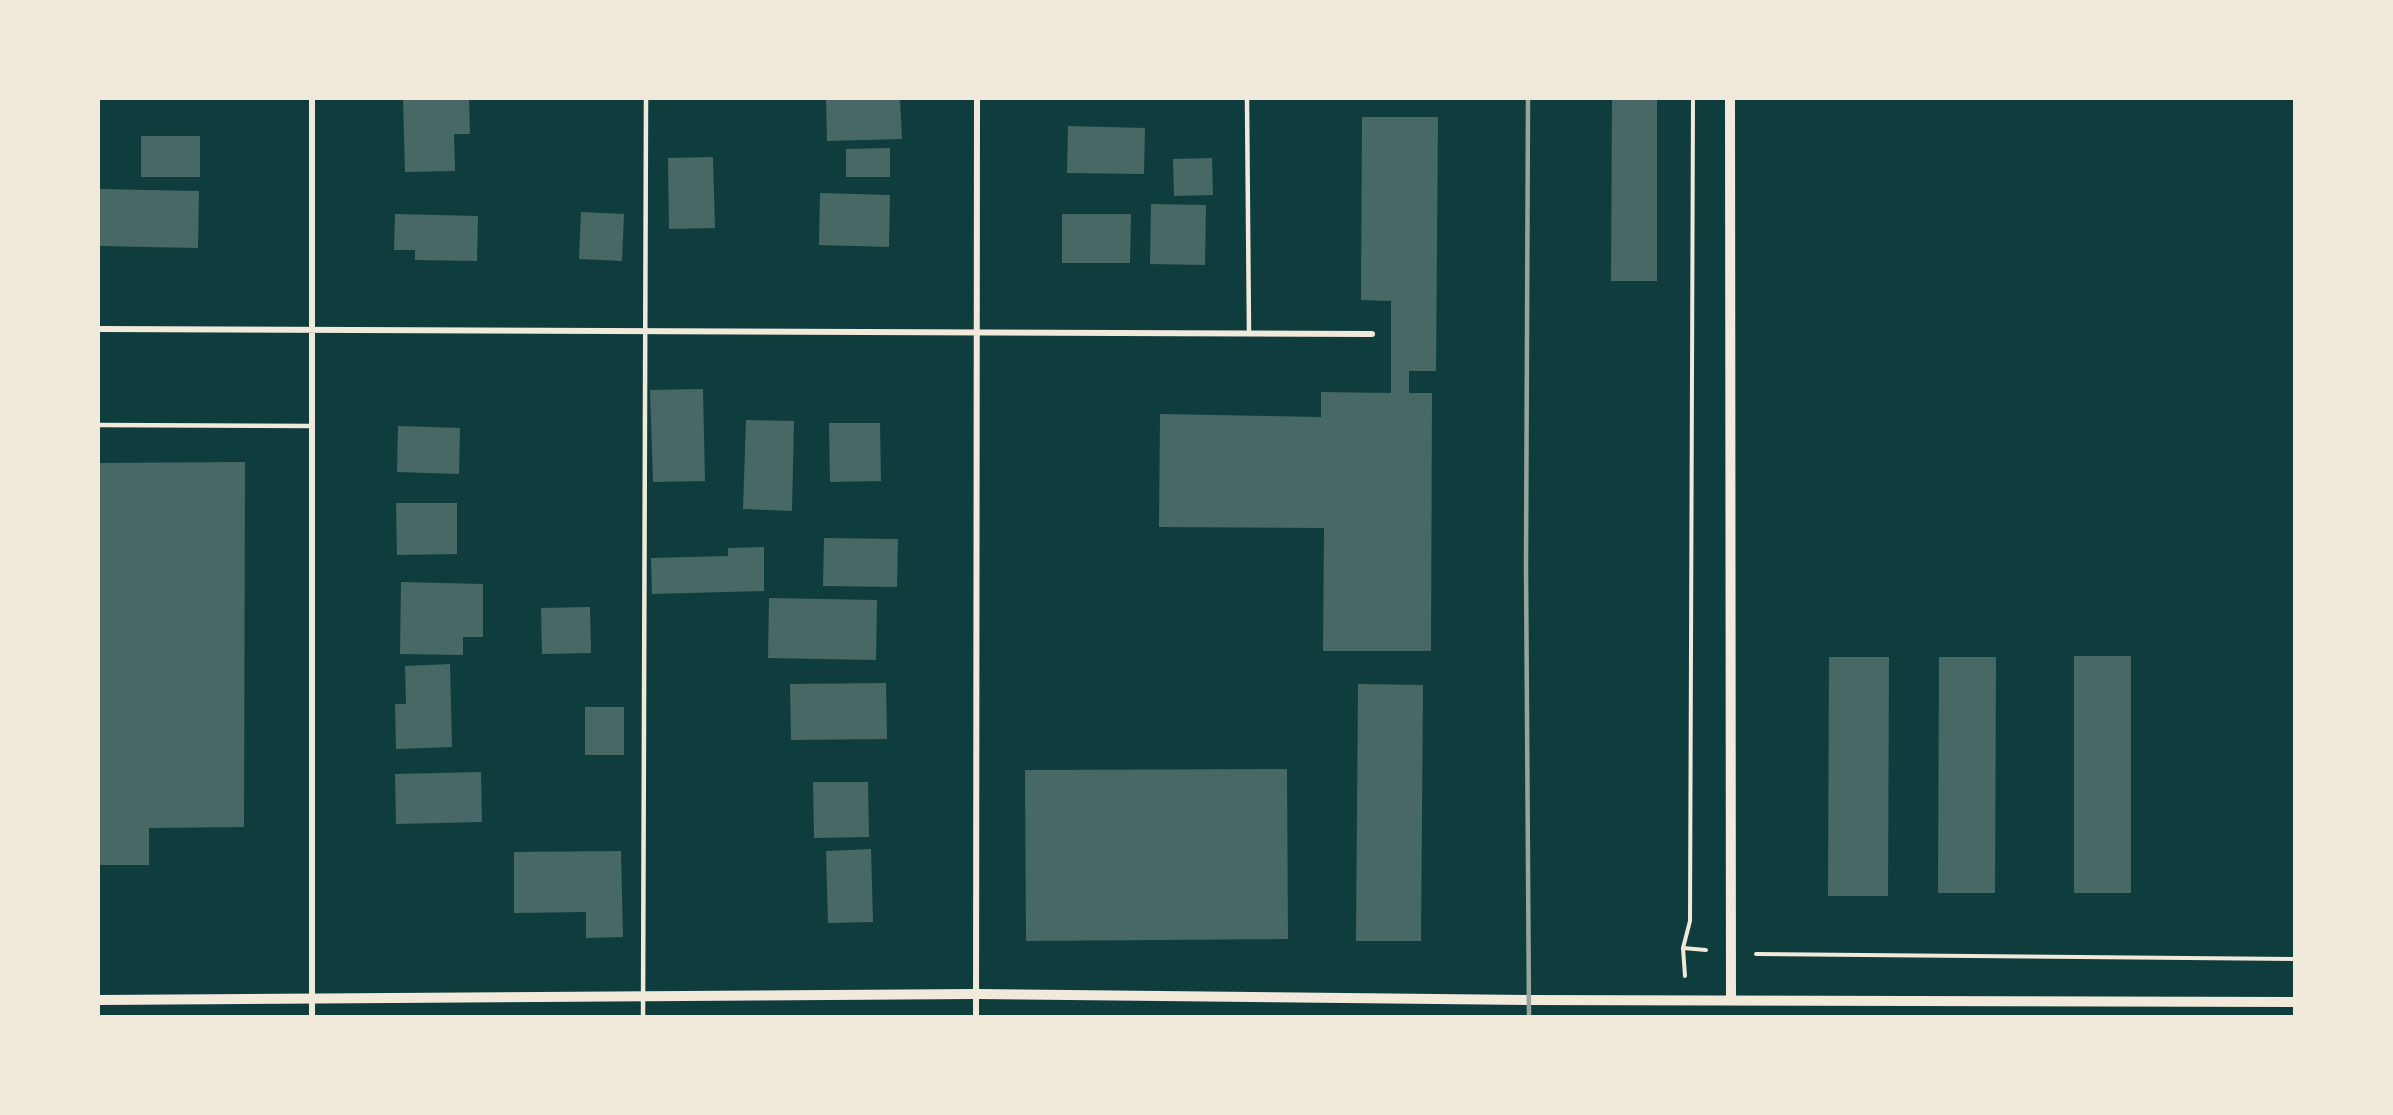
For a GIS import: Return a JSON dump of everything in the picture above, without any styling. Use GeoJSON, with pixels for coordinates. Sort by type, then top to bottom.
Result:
{"type":"FeatureCollection","features":[{"type":"Feature","properties":{"kind":"street"},"geometry":{"type":"LineString","coordinates":[[312,99],[312,1016]]}},
{"type":"Feature","properties":{"kind":"street"},"geometry":{"type":"LineString","coordinates":[[976,1016],[977,99]]}},
{"type":"Feature","properties":{"kind":"street"},"geometry":{"type":"LineString","coordinates":[[1730,99],[1731,999]]}},
{"type":"Feature","properties":{"kind":"street"},"geometry":{"type":"LineString","coordinates":[[99,329],[1372,334]]}},
{"type":"Feature","properties":{"kind":"street"},"geometry":{"type":"LineString","coordinates":[[99,1000],[976,994],[2294,1002]]}},
{"type":"Feature","properties":{"kind":"lane"},"geometry":{"type":"LineString","coordinates":[[643,1016],[646,99]]}},
{"type":"Feature","properties":{"kind":"lane"},"geometry":{"type":"LineString","coordinates":[[1247,99],[1249,334]]}},
{"type":"Feature","properties":{"kind":"lane"},"geometry":{"type":"LineString","coordinates":[[99,425],[311,426]]}},
{"type":"Feature","properties":{"kind":"path"},"geometry":{"type":"LineString","coordinates":[[1683,948],[1690,921],[1693,99]]}},
{"type":"Feature","properties":{"kind":"path"},"geometry":{"type":"LineString","coordinates":[[1791,956],[2294,959]]}},
{"type":"Feature","properties":{"kind":"building"},"geometry":{"type":"Polygon","coordinates":[[[403,99],[469,99],[470,134],[454,134],[455,171],[405,172],[403,99]]]}},
{"type":"Feature","properties":{"kind":"building"},"geometry":{"type":"Polygon","coordinates":[[[826,99],[900,99],[902,139],[827,141],[826,99]]]}},
{"type":"Feature","properties":{"kind":"building"},"geometry":{"type":"Polygon","coordinates":[[[1612,99],[1657,99],[1657,281],[1611,281],[1612,99]]]}},
{"type":"Feature","properties":{"kind":"building"},"geometry":{"type":"Polygon","coordinates":[[[1362,117],[1438,117],[1436,371],[1409,371],[1409,393],[1432,393],[1431,651],[1323,651],[1324,528],[1159,527],[1160,414],[1321,417],[1321,392],[1391,393],[1391,301],[1361,300],[1362,117]]]}},
{"type":"Feature","properties":{"kind":"building"},"geometry":{"type":"Polygon","coordinates":[[[1068,126],[1145,128],[1144,174],[1067,173],[1068,126]]]}},
{"type":"Feature","properties":{"kind":"building"},"geometry":{"type":"Polygon","coordinates":[[[141,136],[200,136],[200,177],[141,177],[141,136]]]}},
{"type":"Feature","properties":{"kind":"building"},"geometry":{"type":"Polygon","coordinates":[[[890,148],[890,177],[846,177],[846,149],[890,148]]]}},
{"type":"Feature","properties":{"kind":"building"},"geometry":{"type":"Polygon","coordinates":[[[713,157],[715,228],[669,229],[668,158],[713,157]]]}},
{"type":"Feature","properties":{"kind":"building"},"geometry":{"type":"Polygon","coordinates":[[[1212,158],[1213,195],[1174,196],[1173,159],[1212,158]]]}},
{"type":"Feature","properties":{"kind":"building"},"geometry":{"type":"Polygon","coordinates":[[[99,189],[199,191],[198,248],[99,246],[99,189]]]}},
{"type":"Feature","properties":{"kind":"building"},"geometry":{"type":"Polygon","coordinates":[[[820,193],[890,195],[889,247],[819,245],[820,193]]]}},
{"type":"Feature","properties":{"kind":"building"},"geometry":{"type":"Polygon","coordinates":[[[1151,204],[1206,205],[1205,265],[1150,264],[1151,204]]]}},
{"type":"Feature","properties":{"kind":"building"},"geometry":{"type":"Polygon","coordinates":[[[581,212],[624,214],[622,261],[579,259],[581,212]]]}},
{"type":"Feature","properties":{"kind":"building"},"geometry":{"type":"Polygon","coordinates":[[[395,214],[478,216],[477,261],[415,260],[415,250],[394,250],[395,214]]]}},
{"type":"Feature","properties":{"kind":"building"},"geometry":{"type":"Polygon","coordinates":[[[1062,214],[1131,214],[1130,263],[1062,263],[1062,214]]]}},
{"type":"Feature","properties":{"kind":"building"},"geometry":{"type":"Polygon","coordinates":[[[703,389],[705,481],[653,482],[650,390],[703,389]]]}},
{"type":"Feature","properties":{"kind":"building"},"geometry":{"type":"Polygon","coordinates":[[[746,420],[794,421],[792,511],[743,509],[746,420]]]}},
{"type":"Feature","properties":{"kind":"building"},"geometry":{"type":"Polygon","coordinates":[[[829,423],[880,423],[881,481],[830,482],[829,423]]]}},
{"type":"Feature","properties":{"kind":"building"},"geometry":{"type":"Polygon","coordinates":[[[398,426],[460,428],[459,474],[397,472],[398,426]]]}},
{"type":"Feature","properties":{"kind":"building"},"geometry":{"type":"Polygon","coordinates":[[[245,462],[244,827],[149,828],[149,865],[99,865],[99,463],[245,462]]]}},
{"type":"Feature","properties":{"kind":"building"},"geometry":{"type":"Polygon","coordinates":[[[396,503],[457,503],[457,554],[397,555],[396,503]]]}},
{"type":"Feature","properties":{"kind":"building"},"geometry":{"type":"Polygon","coordinates":[[[824,538],[898,539],[897,587],[823,586],[824,538]]]}},
{"type":"Feature","properties":{"kind":"building"},"geometry":{"type":"Polygon","coordinates":[[[764,547],[764,591],[652,594],[651,558],[728,556],[728,548],[764,547]]]}},
{"type":"Feature","properties":{"kind":"building"},"geometry":{"type":"Polygon","coordinates":[[[401,582],[483,584],[483,637],[463,637],[463,655],[400,654],[401,582]]]}},
{"type":"Feature","properties":{"kind":"building"},"geometry":{"type":"Polygon","coordinates":[[[769,598],[877,600],[876,660],[768,658],[769,598]]]}},
{"type":"Feature","properties":{"kind":"building"},"geometry":{"type":"Polygon","coordinates":[[[590,607],[591,653],[542,654],[541,608],[590,607]]]}},
{"type":"Feature","properties":{"kind":"building"},"geometry":{"type":"Polygon","coordinates":[[[2074,656],[2131,656],[2131,893],[2074,893],[2074,656]]]}},
{"type":"Feature","properties":{"kind":"building"},"geometry":{"type":"Polygon","coordinates":[[[1829,657],[1889,657],[1888,896],[1828,896],[1829,657]]]}},
{"type":"Feature","properties":{"kind":"building"},"geometry":{"type":"Polygon","coordinates":[[[1939,657],[1996,657],[1995,893],[1938,893],[1939,657]]]}},
{"type":"Feature","properties":{"kind":"building"},"geometry":{"type":"Polygon","coordinates":[[[450,664],[452,747],[396,749],[395,704],[406,704],[405,666],[450,664]]]}},
{"type":"Feature","properties":{"kind":"building"},"geometry":{"type":"Polygon","coordinates":[[[886,683],[887,739],[791,740],[790,684],[886,683]]]}},
{"type":"Feature","properties":{"kind":"building"},"geometry":{"type":"Polygon","coordinates":[[[1358,684],[1423,685],[1421,941],[1356,941],[1358,684]]]}},
{"type":"Feature","properties":{"kind":"building"},"geometry":{"type":"Polygon","coordinates":[[[585,707],[624,707],[624,755],[585,755],[585,707]]]}},
{"type":"Feature","properties":{"kind":"building"},"geometry":{"type":"Polygon","coordinates":[[[1287,769],[1288,939],[1026,941],[1025,770],[1287,769]]]}},
{"type":"Feature","properties":{"kind":"building"},"geometry":{"type":"Polygon","coordinates":[[[481,772],[482,822],[396,824],[395,774],[481,772]]]}},
{"type":"Feature","properties":{"kind":"building"},"geometry":{"type":"Polygon","coordinates":[[[813,782],[868,782],[869,837],[814,838],[813,782]]]}},
{"type":"Feature","properties":{"kind":"building"},"geometry":{"type":"Polygon","coordinates":[[[871,849],[873,922],[828,923],[826,851],[871,849]]]}},
{"type":"Feature","properties":{"kind":"building"},"geometry":{"type":"Polygon","coordinates":[[[621,851],[623,937],[586,938],[586,912],[514,913],[514,852],[621,851]]]}},
{"type":"Feature","properties":{"kind":"railway"},"geometry":{"type":"LineString","coordinates":[[1528,99],[1526,566],[1529,1016]]}}]}
